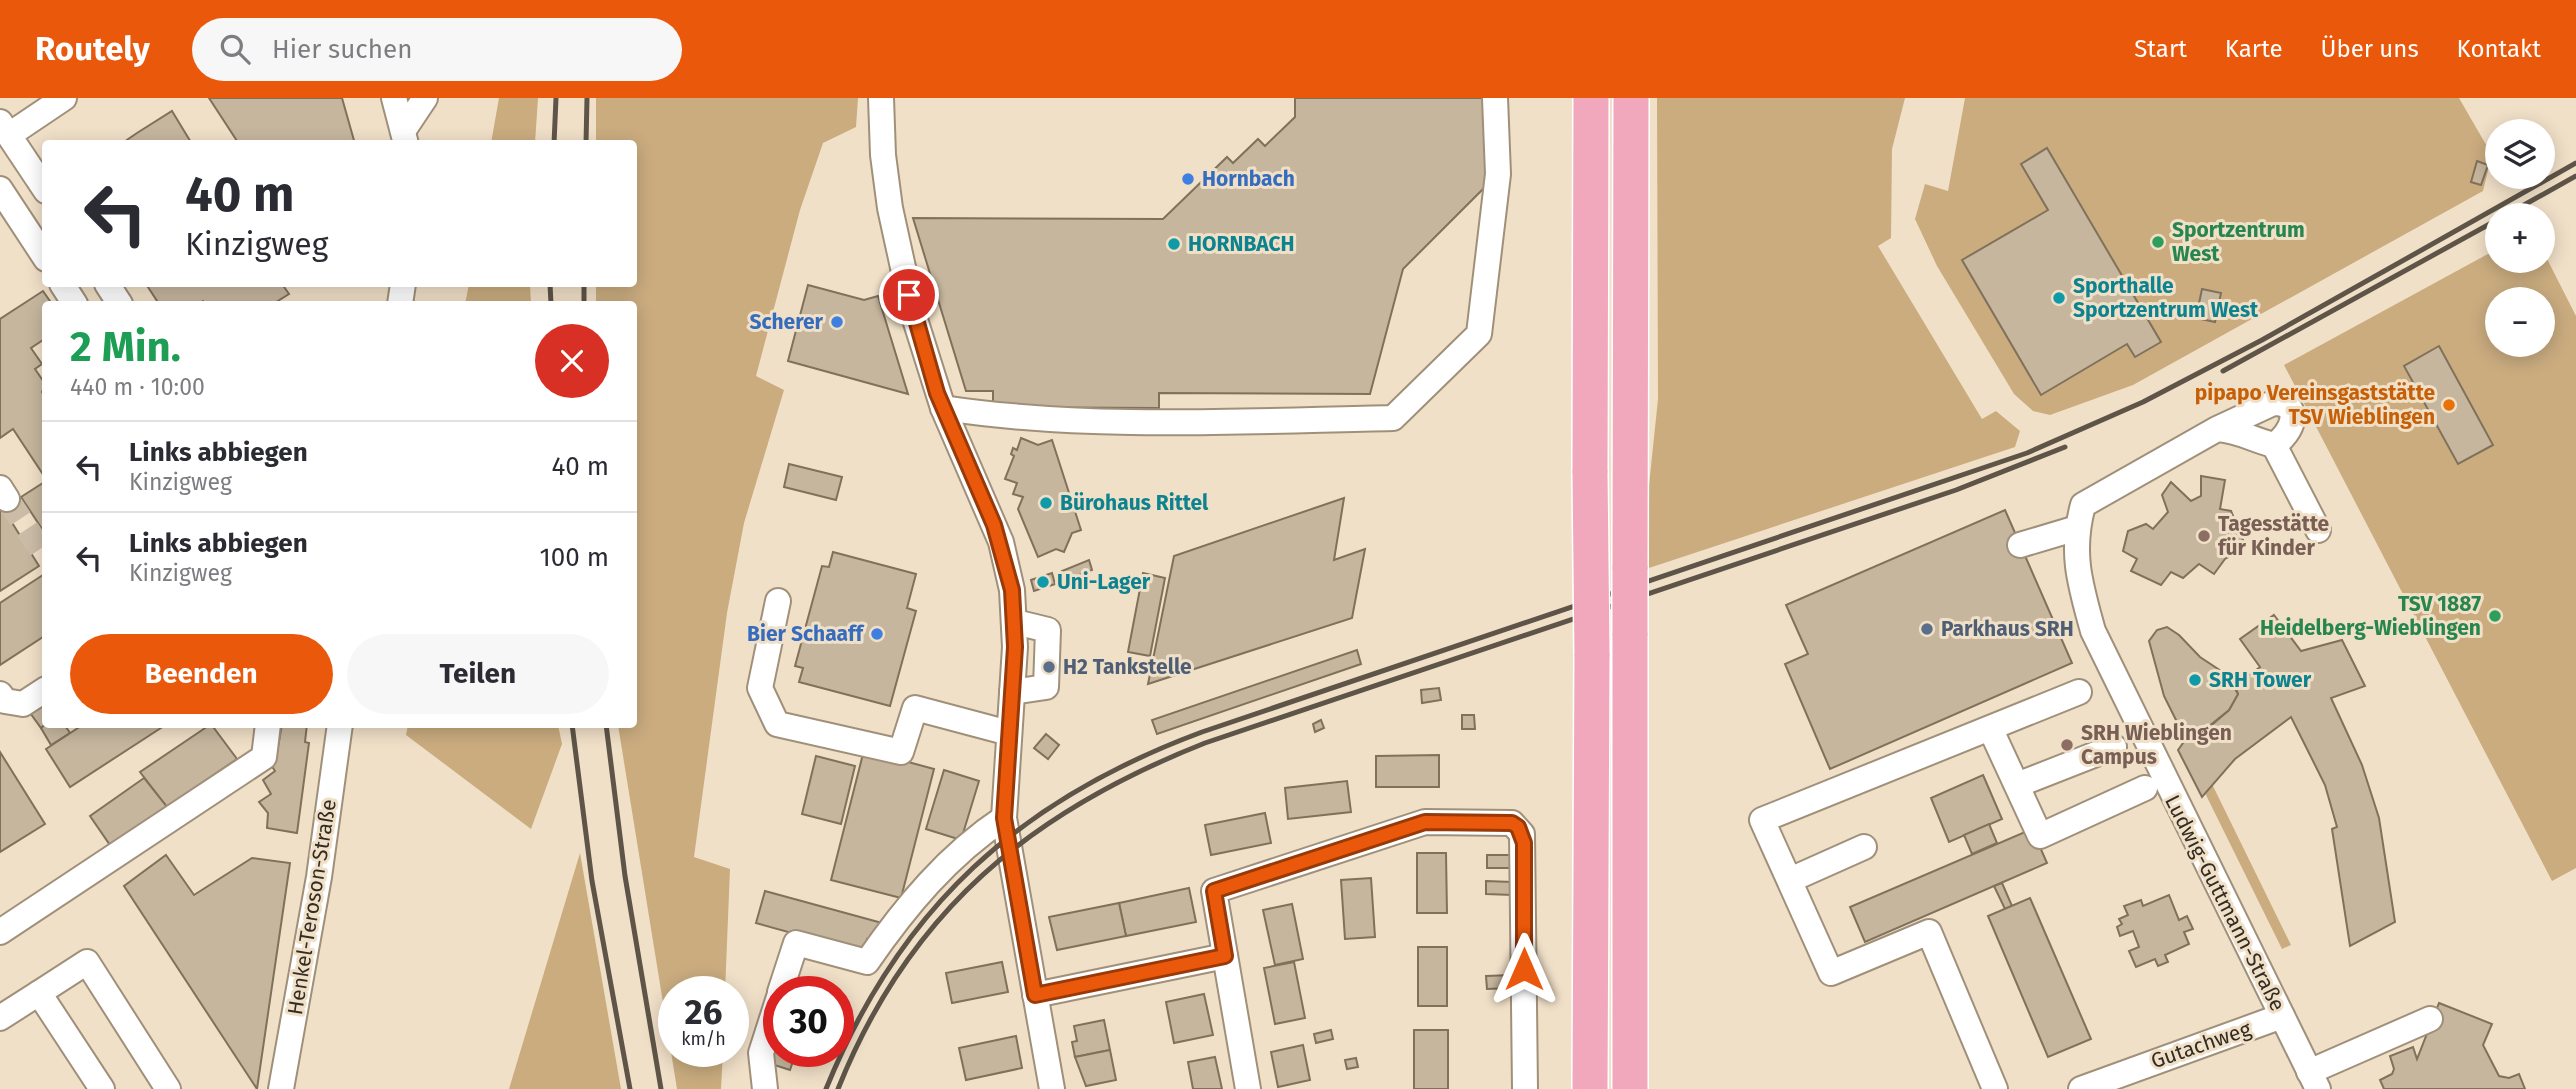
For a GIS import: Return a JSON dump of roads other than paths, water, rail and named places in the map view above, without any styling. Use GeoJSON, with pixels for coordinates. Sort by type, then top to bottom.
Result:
{"type":"FeatureCollection","features":[{"type":"Feature","properties":{"kind":"highway"},"geometry":{"type":"LineString","coordinates":[[1590,1089],[1591,98]]}},
{"type":"Feature","properties":{"kind":"highway"},"geometry":{"type":"LineString","coordinates":[[1630,98],[1630,1089]]}},
{"type":"Feature","properties":{"kind":"street"},"geometry":{"type":"LineString","coordinates":[[42,185],[4,128],[64,98]]}},
{"type":"Feature","properties":{"kind":"street"},"geometry":{"type":"LineString","coordinates":[[394,98],[405,137]]}},
{"type":"Feature","properties":{"kind":"street"},"geometry":{"type":"LineString","coordinates":[[405,137],[425,98]]}},
{"type":"Feature","properties":{"kind":"street"},"geometry":{"type":"LineString","coordinates":[[881,98],[883,155],[890,208],[913,313],[943,408],[1001,542],[1012,590],[1016,622],[1004,818],[1052,1089]]}},
{"type":"Feature","properties":{"kind":"street"},"geometry":{"type":"LineString","coordinates":[[943,408],[993,415],[1181,421],[1393,418],[1479,334],[1498,174],[1494,98]]}},
{"type":"Feature","properties":{"kind":"street"},"geometry":{"type":"LineString","coordinates":[[0,189],[42,253]]}},
{"type":"Feature","properties":{"kind":"street","name":"Ludwig-Guttmann-Straße"},"geometry":{"type":"LineString","coordinates":[[2274,445],[2287,437],[2293,422],[2291,410],[2282,403],[2253,410],[2083,505],[2077,528],[2076,568],[2094,631],[2313,1081]]}},
{"type":"Feature","properties":{"kind":"street"},"geometry":{"type":"LineString","coordinates":[[2217,429],[2237,430],[2253,440],[2274,445],[2318,530]]}},
{"type":"Feature","properties":{"kind":"street"},"geometry":{"type":"LineString","coordinates":[[2020,545],[2077,528]]}},
{"type":"Feature","properties":{"kind":"street"},"geometry":{"type":"LineString","coordinates":[[778,601],[760,688],[777,724],[901,752],[915,708],[1009,733]]}},
{"type":"Feature","properties":{"kind":"street"},"geometry":{"type":"LineString","coordinates":[[1012,692],[1046,687],[1048,630],[1016,622]]}},
{"type":"Feature","properties":{"kind":"street"},"geometry":{"type":"LineString","coordinates":[[0,694],[5,701],[23,704],[42,692]]}},
{"type":"Feature","properties":{"kind":"street"},"geometry":{"type":"LineString","coordinates":[[1995,1089],[1929,932],[1831,973],[1762,820],[1991,730],[2079,692]]}},
{"type":"Feature","properties":{"kind":"street"},"geometry":{"type":"LineString","coordinates":[[0,932],[264,757],[268,728]]}},
{"type":"Feature","properties":{"kind":"street","name":"Henkel-Teroson-Straße"},"geometry":{"type":"LineString","coordinates":[[281,1089],[319,877],[339,728]]}},
{"type":"Feature","properties":{"kind":"street"},"geometry":{"type":"LineString","coordinates":[[1991,730],[2040,836],[2145,788]]}},
{"type":"Feature","properties":{"kind":"street"},"geometry":{"type":"LineString","coordinates":[[2017,785],[2114,747]]}},
{"type":"Feature","properties":{"kind":"street"},"geometry":{"type":"LineString","coordinates":[[785,976],[796,943],[867,962],[900,915],[947,864],[1004,818]]}},
{"type":"Feature","properties":{"kind":"street"},"geometry":{"type":"LineString","coordinates":[[1248,1089],[1214,891],[1425,822],[1512,823],[1518,827],[1524,843],[1525,1089]]}},
{"type":"Feature","properties":{"kind":"street"},"geometry":{"type":"LineString","coordinates":[[1790,880],[1864,847]]}},
{"type":"Feature","properties":{"kind":"street"},"geometry":{"type":"LineString","coordinates":[[1035,995],[1225,956]]}},
{"type":"Feature","properties":{"kind":"street"},"geometry":{"type":"LineString","coordinates":[[0,1018],[87,962],[168,1089]]}},
{"type":"Feature","properties":{"kind":"street"},"geometry":{"type":"LineString","coordinates":[[39,993],[102,1089]]}},
{"type":"Feature","properties":{"kind":"street","name":"Gutachweg"},"geometry":{"type":"LineString","coordinates":[[2081,1089],[2282,1016]]}},
{"type":"Feature","properties":{"kind":"street"},"geometry":{"type":"LineString","coordinates":[[2313,1081],[2430,1019]]}},
{"type":"Feature","properties":{"kind":"street"},"geometry":{"type":"LineString","coordinates":[[763,1047],[761,1053],[765,1089]]}},
{"type":"Feature","properties":{"kind":"tunnel"},"geometry":{"type":"LineString","coordinates":[[7,499],[42,551]]}},
{"type":"Feature","properties":{"kind":"railway"},"geometry":{"type":"LineString","coordinates":[[554,140],[556,98]]}},
{"type":"Feature","properties":{"kind":"railway"},"geometry":{"type":"LineString","coordinates":[[586,140],[587,98]]}},
{"type":"Feature","properties":{"kind":"railway"},"geometry":{"type":"LineString","coordinates":[[826,1089],[856,1024],[890,966],[929,914],[973,868],[1022,827],[1076,791],[1136,759],[1202,732],[2027,453],[2143,402],[2262,340],[2576,163]]}},
{"type":"Feature","properties":{"kind":"railway"},"geometry":{"type":"LineString","coordinates":[[2528,203],[2576,176]]}},
{"type":"Feature","properties":{"kind":"railway"},"geometry":{"type":"LineString","coordinates":[[2223,371],[2485,227]]}},
{"type":"Feature","properties":{"kind":"railway"},"geometry":{"type":"LineString","coordinates":[[550,287],[551,301]]}},
{"type":"Feature","properties":{"kind":"railway"},"geometry":{"type":"LineString","coordinates":[[584,287],[584,301]]}},
{"type":"Feature","properties":{"kind":"railway"},"geometry":{"type":"LineString","coordinates":[[838,1089],[867,1026],[901,970],[939,919],[982,875],[1031,836],[1084,801],[1142,770],[1205,743],[1956,490],[2065,447]]}},
{"type":"Feature","properties":{"kind":"railway"},"geometry":{"type":"LineString","coordinates":[[573,728],[592,881],[630,1089]]}},
{"type":"Feature","properties":{"kind":"railway"},"geometry":{"type":"LineString","coordinates":[[606,728],[625,876],[661,1089]]}},
{"type":"Feature","properties":{"kind":"place","name":"Hornbach"},"geometry":{"type":"Point","coordinates":[1188,179]}},
{"type":"Feature","properties":{"kind":"place","name":"Sportzentrum West"},"geometry":{"type":"Point","coordinates":[2158,242]}},
{"type":"Feature","properties":{"kind":"place","name":"HORNBACH"},"geometry":{"type":"Point","coordinates":[1174,244]}},
{"type":"Feature","properties":{"kind":"place","name":"Sporthalle Sportzentrum West"},"geometry":{"type":"Point","coordinates":[2059,298]}},
{"type":"Feature","properties":{"kind":"place","name":"Scherer"},"geometry":{"type":"Point","coordinates":[837,322]}},
{"type":"Feature","properties":{"kind":"place","name":"pipapo Vereinsgaststätte TSV Wieblingen"},"geometry":{"type":"Point","coordinates":[2449,405]}},
{"type":"Feature","properties":{"kind":"place","name":"Bürohaus Rittel"},"geometry":{"type":"Point","coordinates":[1046,503]}},
{"type":"Feature","properties":{"kind":"place","name":"Tagesstätte für Kinder"},"geometry":{"type":"Point","coordinates":[2204,536]}},
{"type":"Feature","properties":{"kind":"place","name":"Uni-Lager"},"geometry":{"type":"Point","coordinates":[1043,582]}},
{"type":"Feature","properties":{"kind":"place","name":"TSV 1887 Heidelberg-Wieblingen"},"geometry":{"type":"Point","coordinates":[2495,616]}},
{"type":"Feature","properties":{"kind":"place","name":"Parkhaus SRH"},"geometry":{"type":"Point","coordinates":[1927,629]}},
{"type":"Feature","properties":{"kind":"place","name":"Bier Schaaff"},"geometry":{"type":"Point","coordinates":[877,634]}},
{"type":"Feature","properties":{"kind":"place","name":"H2 Tankstelle"},"geometry":{"type":"Point","coordinates":[1049,667]}},
{"type":"Feature","properties":{"kind":"place","name":"SRH Tower"},"geometry":{"type":"Point","coordinates":[2195,680]}},
{"type":"Feature","properties":{"kind":"place","name":"SRH Wieblingen Campus"},"geometry":{"type":"Point","coordinates":[2067,745]}}]}
